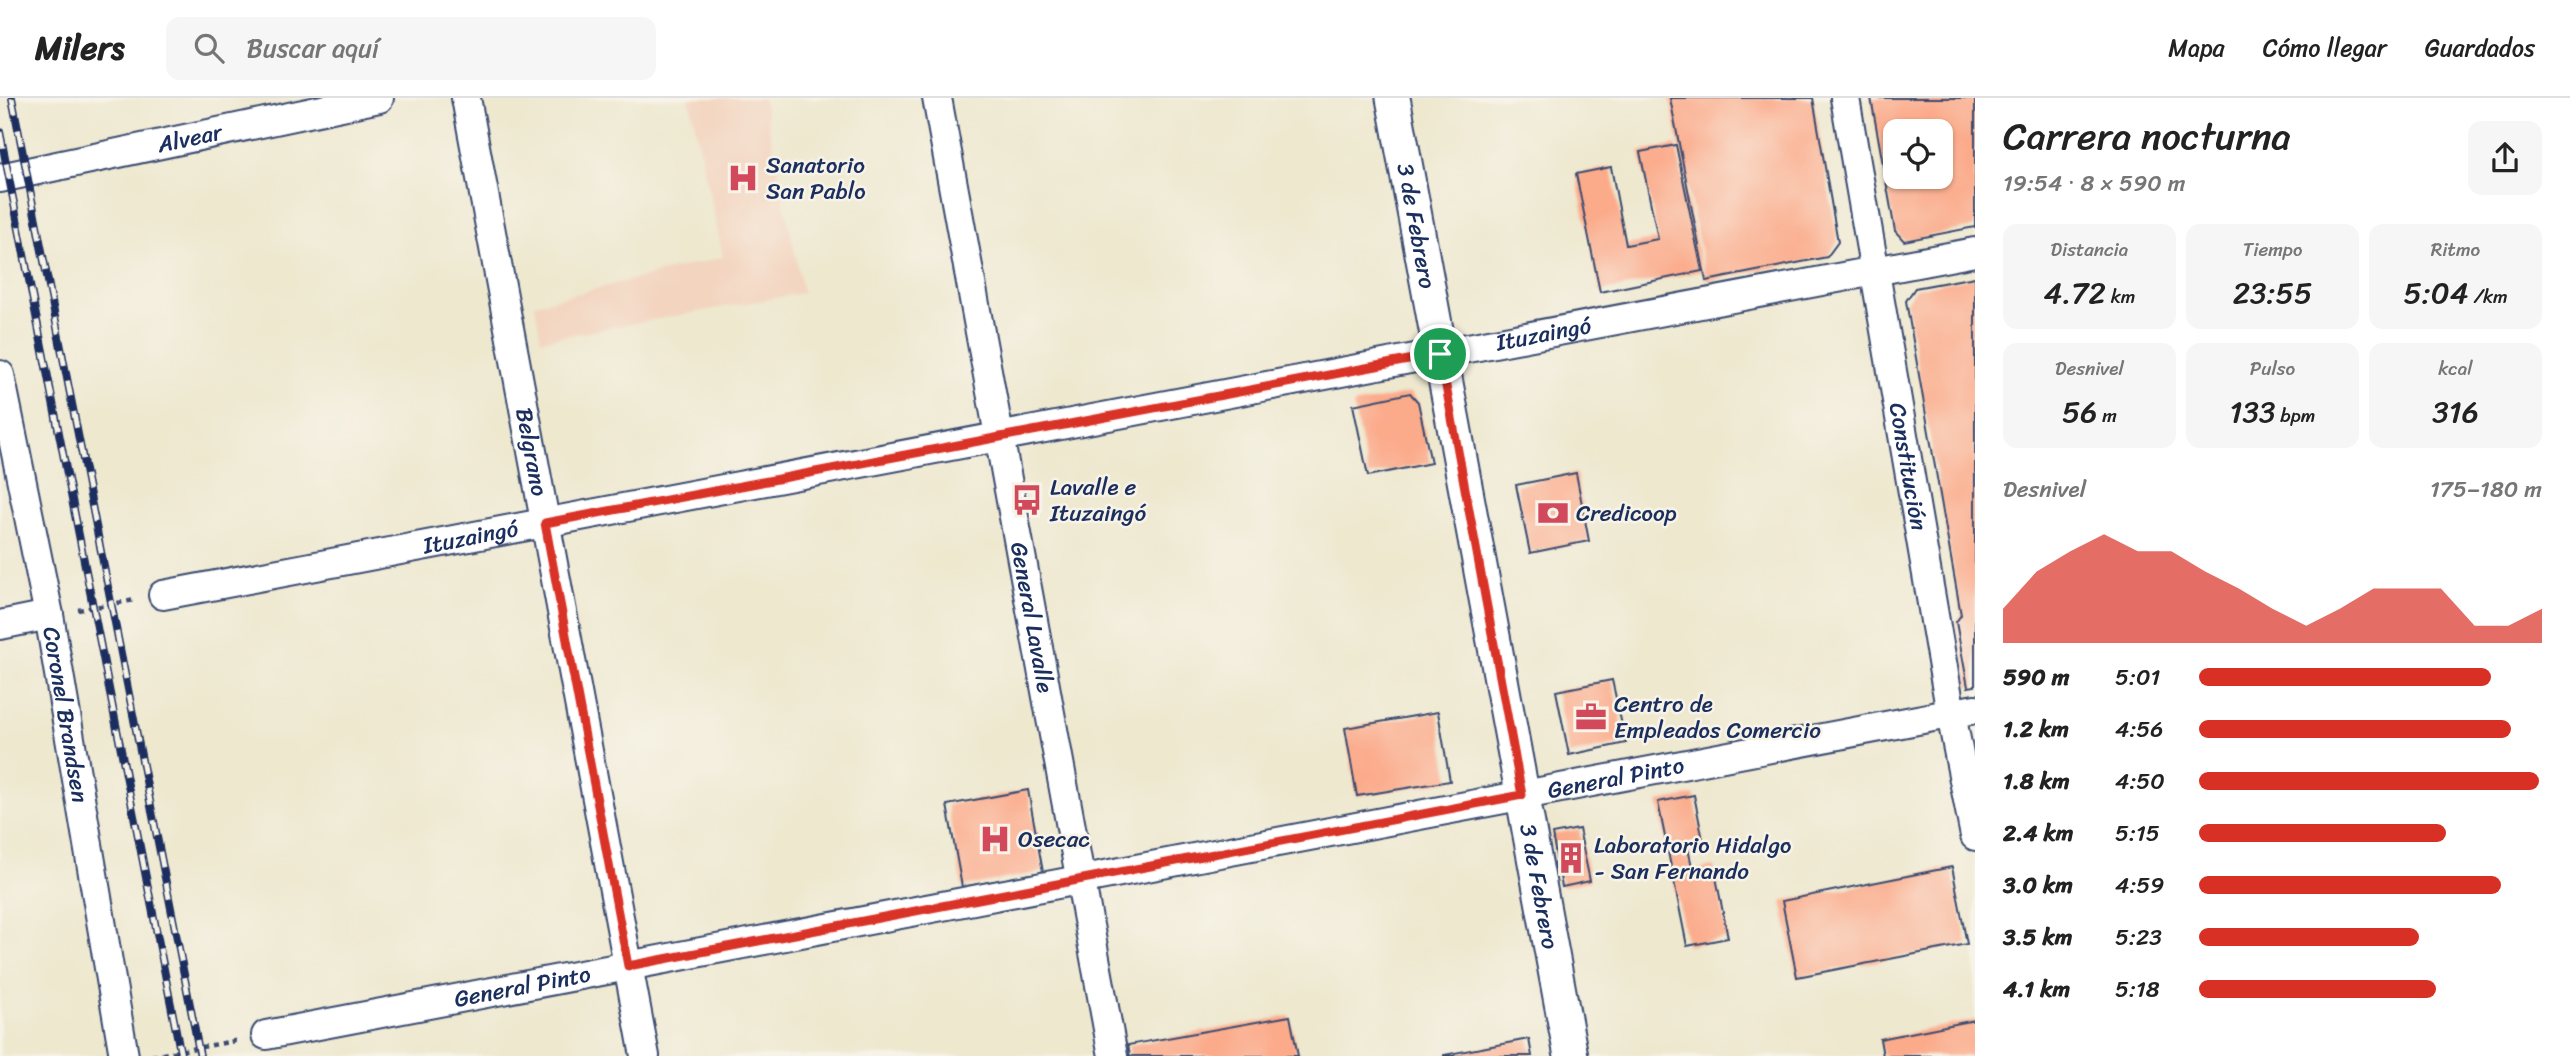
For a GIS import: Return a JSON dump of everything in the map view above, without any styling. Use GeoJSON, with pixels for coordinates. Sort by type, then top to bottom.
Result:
{"type":"FeatureCollection","features":[{"type":"Feature","properties":{"kind":"street","name":"Alvear"},"geometry":{"type":"LineString","coordinates":[[0,178],[379,98]]}},
{"type":"Feature","properties":{"kind":"street","name":"Belgrano"},"geometry":{"type":"LineString","coordinates":[[466,98],[645,1056]]}},
{"type":"Feature","properties":{"kind":"street","name":"General Lavalle"},"geometry":{"type":"LineString","coordinates":[[937,98],[1113,1056]]}},
{"type":"Feature","properties":{"kind":"street","name":"3 de Febrero"},"geometry":{"type":"LineString","coordinates":[[1393,98],[1570,1056]]}},
{"type":"Feature","properties":{"kind":"street","name":"Constitución"},"geometry":{"type":"LineString","coordinates":[[1845,98],[1874,272],[1963,711],[1975,836]]}},
{"type":"Feature","properties":{"kind":"street","name":"Ituzaingó"},"geometry":{"type":"LineString","coordinates":[[163,595],[1975,252]]}},
{"type":"Feature","properties":{"kind":"street","name":"Coronel Brandsen"},"geometry":{"type":"LineString","coordinates":[[0,375],[49,615],[124,1056]]}},
{"type":"Feature","properties":{"kind":"street"},"geometry":{"type":"LineString","coordinates":[[0,625],[49,615]]}},
{"type":"Feature","properties":{"kind":"street","name":"General Pinto"},"geometry":{"type":"LineString","coordinates":[[266,1035],[1963,711]]}},
{"type":"Feature","properties":{"kind":"path"},"geometry":{"type":"LineString","coordinates":[[49,615],[163,595]]}},
{"type":"Feature","properties":{"kind":"path"},"geometry":{"type":"LineString","coordinates":[[151,1056],[266,1035]]}},
{"type":"Feature","properties":{"kind":"shaded area","name":"Sanatorio San Pablo"},"geometry":{"type":"Polygon","coordinates":[[[689,98],[763,98],[803,293],[541,340],[535,304],[723,257],[689,98]]]}},
{"type":"Feature","properties":{"kind":"building"},"geometry":{"type":"Polygon","coordinates":[[[1670,98],[1813,98],[1838,242],[1827,257],[1706,281],[1670,98]]]}},
{"type":"Feature","properties":{"kind":"building"},"geometry":{"type":"Polygon","coordinates":[[[1871,98],[1975,98],[1975,227],[1904,241],[1895,231],[1887,189],[1953,189],[1953,119],[1883,119],[1883,164],[1871,98]]]}},
{"type":"Feature","properties":{"kind":"building"},"geometry":{"type":"Polygon","coordinates":[[[1676,145],[1702,271],[1600,292],[1576,174],[1611,167],[1626,245],[1658,239],[1640,152],[1676,145]]]}},
{"type":"Feature","properties":{"kind":"building"},"geometry":{"type":"Polygon","coordinates":[[[1975,277],[1975,686],[1968,687],[1956,622],[1961,615],[1906,301],[1915,288],[1975,277]]]}},
{"type":"Feature","properties":{"kind":"building"},"geometry":{"type":"Polygon","coordinates":[[[1410,393],[1418,402],[1431,463],[1368,476],[1353,405],[1410,393]]]}},
{"type":"Feature","properties":{"kind":"building","name":"Credicoop"},"geometry":{"type":"Polygon","coordinates":[[[1576,473],[1589,541],[1530,553],[1516,485],[1576,473]]]}},
{"type":"Feature","properties":{"kind":"building","name":"Centro de Empleados Comercio"},"geometry":{"type":"Polygon","coordinates":[[[1612,680],[1626,743],[1569,755],[1556,691],[1612,680]]]}},
{"type":"Feature","properties":{"kind":"building"},"geometry":{"type":"Polygon","coordinates":[[[1438,712],[1450,781],[1357,796],[1345,728],[1438,712]]]}},
{"type":"Feature","properties":{"kind":"building","name":"Osecac"},"geometry":{"type":"Polygon","coordinates":[[[1028,790],[1043,872],[962,887],[947,805],[1028,790]]]}},
{"type":"Feature","properties":{"kind":"building"},"geometry":{"type":"Polygon","coordinates":[[[1694,795],[1703,840],[1687,844],[1693,871],[1714,867],[1728,938],[1687,946],[1658,802],[1694,795]]]}},
{"type":"Feature","properties":{"kind":"building","name":"Laboratorio Hidalgo - San Fernando"},"geometry":{"type":"Polygon","coordinates":[[[1579,829],[1590,881],[1562,887],[1552,834],[1579,829]]]}},
{"type":"Feature","properties":{"kind":"building"},"geometry":{"type":"Polygon","coordinates":[[[1952,867],[1967,944],[1797,977],[1782,901],[1952,867]]]}},
{"type":"Feature","properties":{"kind":"building"},"geometry":{"type":"Polygon","coordinates":[[[1290,1016],[1298,1056],[1130,1056],[1128,1045],[1290,1016]]]}},
{"type":"Feature","properties":{"kind":"building"},"geometry":{"type":"Polygon","coordinates":[[[1975,1020],[1975,1056],[1883,1056],[1880,1039],[1975,1020]]]}},
{"type":"Feature","properties":{"kind":"building"},"geometry":{"type":"Polygon","coordinates":[[[1529,1039],[1532,1056],[1444,1056],[1444,1055],[1529,1039]]]}},
{"type":"Feature","properties":{"kind":"railway"},"geometry":{"type":"LineString","coordinates":[[12,98],[200,1056]]}},
{"type":"Feature","properties":{"kind":"railway"},"geometry":{"type":"LineString","coordinates":[[0,132],[181,1056]]}},
{"type":"Feature","properties":{"kind":"place","name":"Sanatorio San Pablo"},"geometry":{"type":"Point","coordinates":[743,178]}},
{"type":"Feature","properties":{"kind":"place","name":"Lavalle e Ituzaingó"},"geometry":{"type":"Point","coordinates":[1027,500]}},
{"type":"Feature","properties":{"kind":"place","name":"Credicoop"},"geometry":{"type":"Point","coordinates":[1553,513]}},
{"type":"Feature","properties":{"kind":"place","name":"Centro de Empleados Comercio"},"geometry":{"type":"Point","coordinates":[1591,717]}},
{"type":"Feature","properties":{"kind":"place","name":"Osecac"},"geometry":{"type":"Point","coordinates":[995,839]}},
{"type":"Feature","properties":{"kind":"place","name":"Laboratorio Hidalgo - San Fernando"},"geometry":{"type":"Point","coordinates":[1571,858]}},
{"type":"Feature","properties":{"kind":"route"},"geometry":{"type":"LineString","coordinates":[[1440,354],[1522,795],[628,966],[545,523],[1440,354]]}}]}
